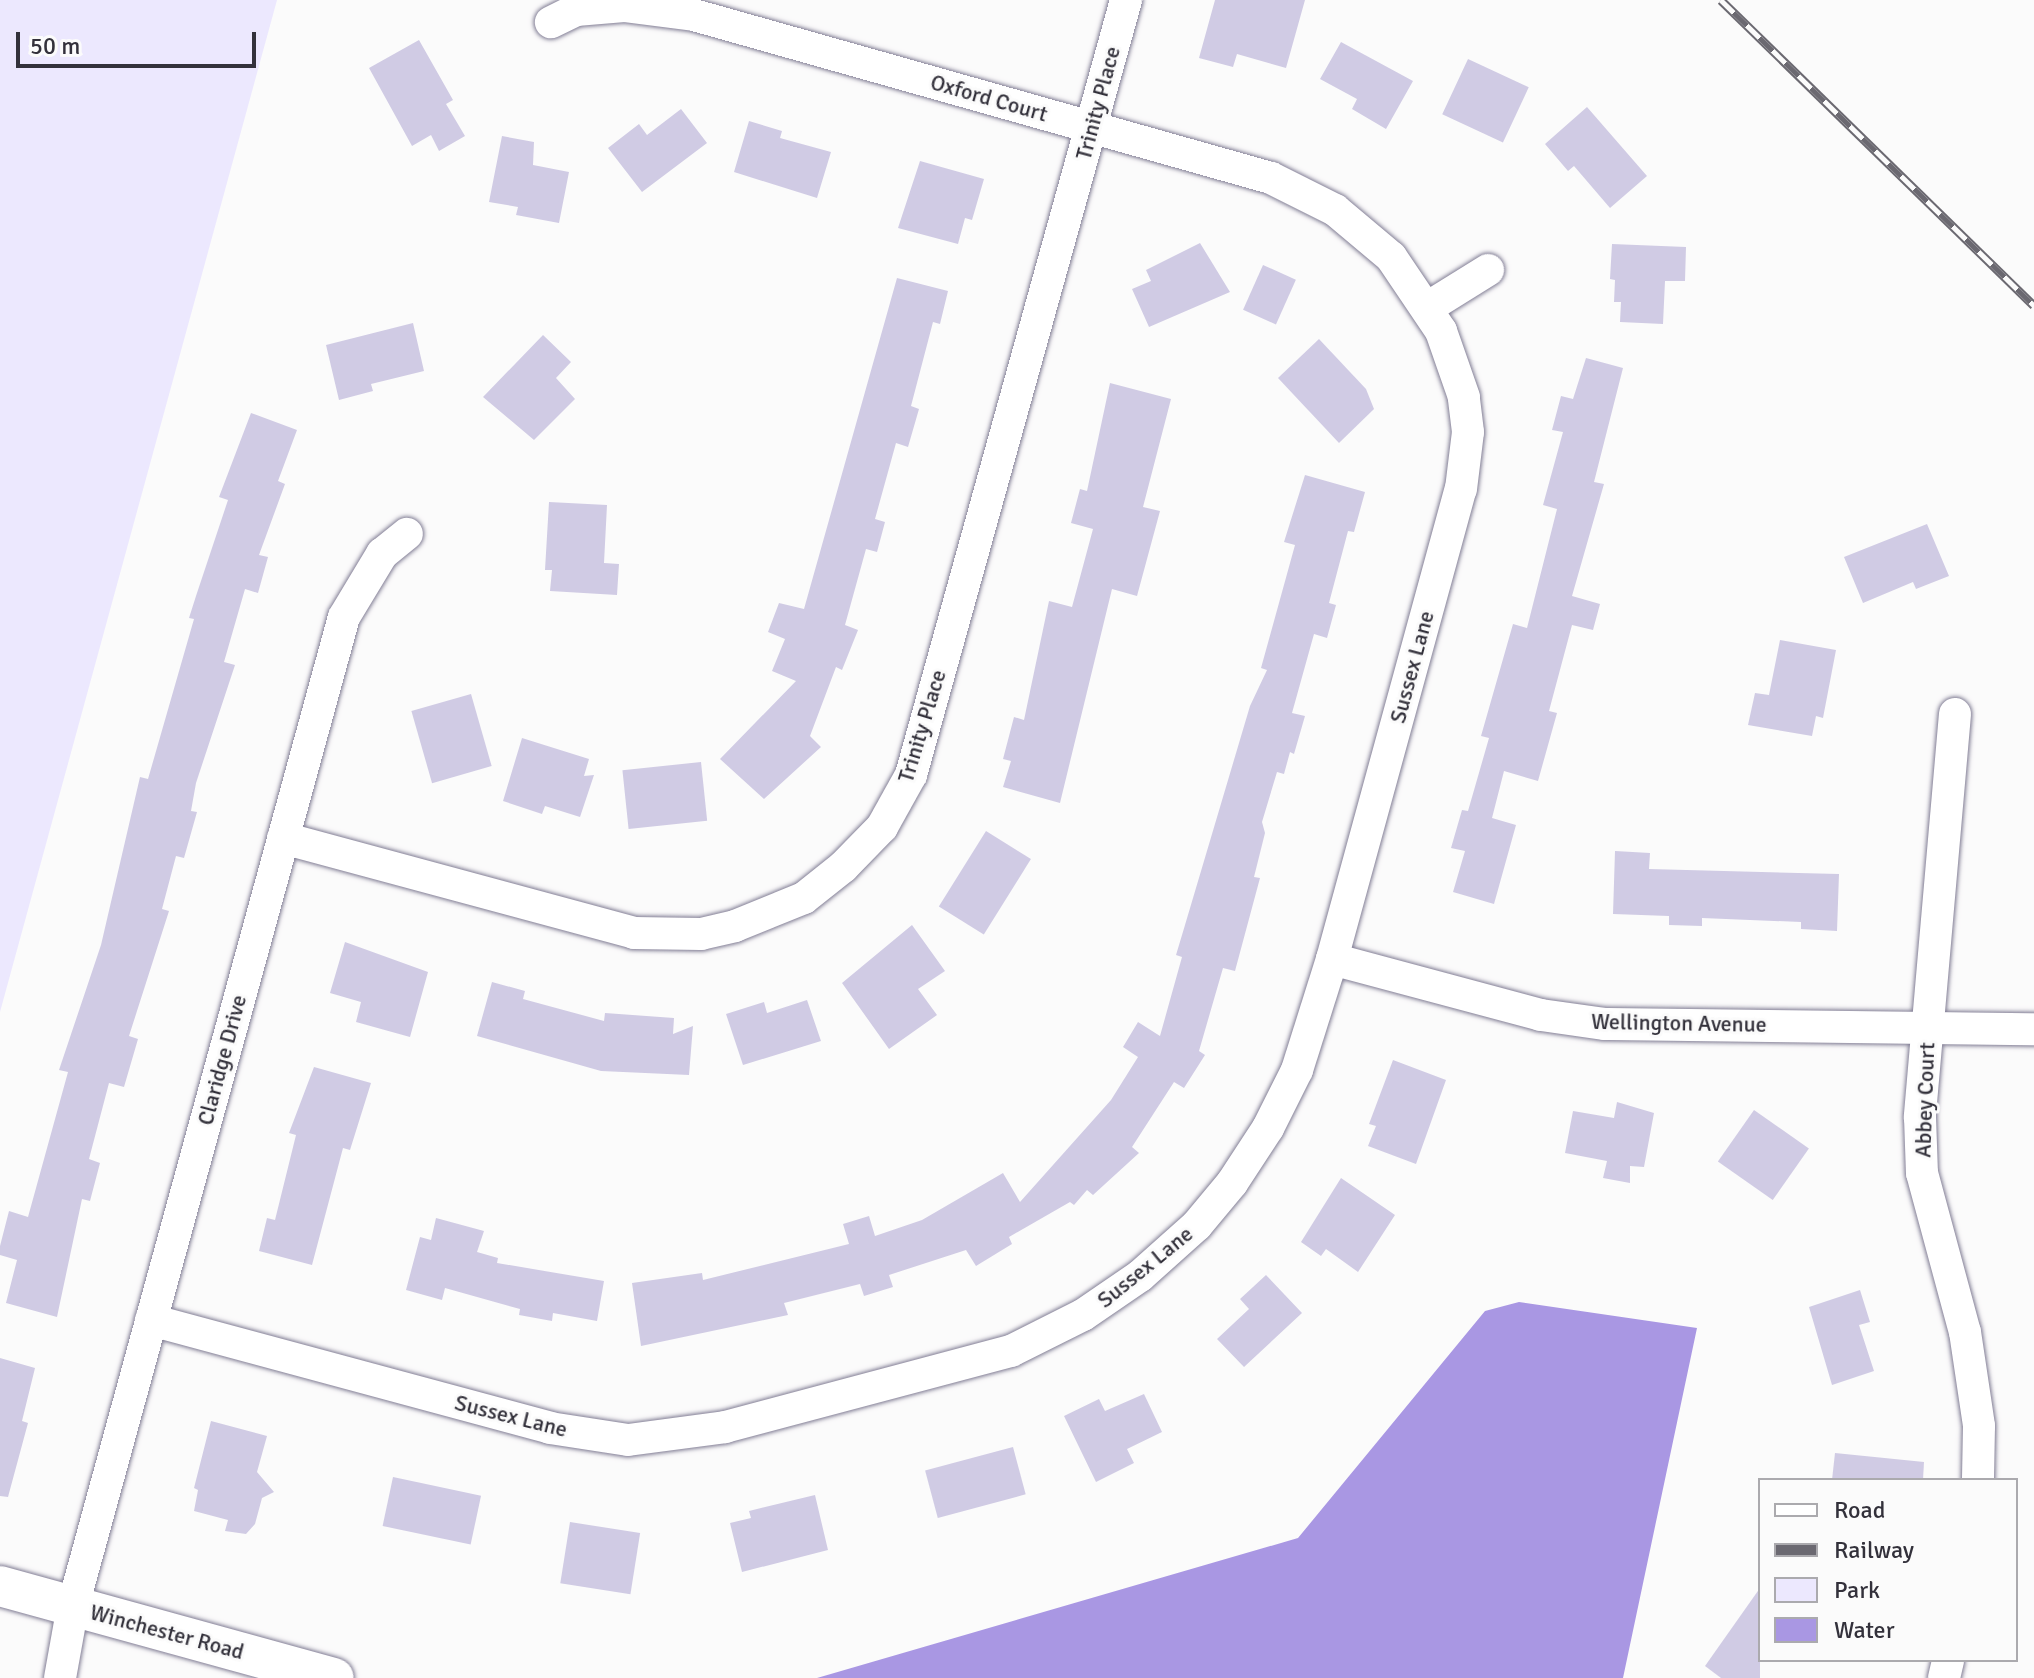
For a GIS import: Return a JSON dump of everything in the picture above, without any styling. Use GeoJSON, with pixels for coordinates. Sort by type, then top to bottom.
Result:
{"type":"FeatureCollection","features":[{"type":"Feature","properties":{"kind":"main road","name":"Winchester Road"},"geometry":{"type":"LineString","coordinates":[[0,1586],[334,1678]]}},
{"type":"Feature","properties":{"kind":"street","name":"Trinity Place"},"geometry":{"type":"LineString","coordinates":[[283,838],[634,933],[701,934],[735,926],[804,898],[843,867],[882,827],[911,775],[1126,0]]}},
{"type":"Feature","properties":{"kind":"street","name":"Oxford Court"},"geometry":{"type":"LineString","coordinates":[[551,22],[576,10],[624,6],[694,15],[1301,189],[1373,239],[1427,308]]}},
{"type":"Feature","properties":{"kind":"street"},"geometry":{"type":"LineString","coordinates":[[1427,308],[1488,270]]}},
{"type":"Feature","properties":{"kind":"street","name":"Sussex Lane"},"geometry":{"type":"LineString","coordinates":[[151,1320],[550,1428],[628,1440],[725,1427],[1011,1351],[1083,1315],[1140,1276],[1197,1225],[1268,1128],[1297,1070],[1332,959],[1461,489],[1468,432],[1464,397],[1427,308]]}},
{"type":"Feature","properties":{"kind":"street","name":"Claridge Drive"},"geometry":{"type":"LineString","coordinates":[[60,1678],[73,1606],[344,617],[382,554],[407,534]]}},
{"type":"Feature","properties":{"kind":"street","name":"Abbey Court"},"geometry":{"type":"LineString","coordinates":[[1955,714],[1920,1117],[1922,1173],[1965,1332],[1979,1426],[1978,1478]]}},
{"type":"Feature","properties":{"kind":"street","name":"Wellington Avenue"},"geometry":{"type":"LineString","coordinates":[[1332,959],[1541,1015],[1605,1024],[2034,1029]]}},
{"type":"Feature","properties":{"kind":"green space"},"geometry":{"type":"Polygon","coordinates":[[[0,0],[277,0],[0,1012],[0,0]]]}},
{"type":"Feature","properties":{"kind":"water"},"geometry":{"type":"Polygon","coordinates":[[[1519,1302],[1697,1328],[1623,1678],[817,1678],[1298,1538],[1485,1311],[1519,1302]]]}},
{"type":"Feature","properties":{"kind":"building"},"geometry":{"type":"Polygon","coordinates":[[[1215,0],[1305,0],[1286,68],[1237,54],[1233,67],[1199,58],[1215,0]]]}},
{"type":"Feature","properties":{"kind":"building"},"geometry":{"type":"Polygon","coordinates":[[[419,40],[453,100],[446,104],[465,136],[439,151],[431,135],[412,146],[369,68],[419,40]]]}},
{"type":"Feature","properties":{"kind":"building"},"geometry":{"type":"Polygon","coordinates":[[[1341,42],[1413,81],[1386,129],[1352,109],[1357,99],[1320,79],[1341,42]]]}},
{"type":"Feature","properties":{"kind":"building"},"geometry":{"type":"Polygon","coordinates":[[[1468,59],[1529,87],[1503,143],[1442,114],[1468,59]]]}},
{"type":"Feature","properties":{"kind":"building"},"geometry":{"type":"Polygon","coordinates":[[[1587,107],[1647,176],[1610,208],[1574,166],[1568,171],[1545,144],[1587,107]]]}},
{"type":"Feature","properties":{"kind":"building"},"geometry":{"type":"Polygon","coordinates":[[[681,109],[707,143],[642,192],[608,148],[639,124],[647,135],[681,109]]]}},
{"type":"Feature","properties":{"kind":"building"},"geometry":{"type":"Polygon","coordinates":[[[749,121],[782,131],[780,138],[831,152],[817,198],[734,172],[749,121]]]}},
{"type":"Feature","properties":{"kind":"building"},"geometry":{"type":"Polygon","coordinates":[[[502,136],[534,142],[533,165],[569,172],[559,223],[516,215],[518,207],[489,202],[502,136]]]}},
{"type":"Feature","properties":{"kind":"building"},"geometry":{"type":"Polygon","coordinates":[[[920,161],[984,179],[972,220],[965,218],[958,244],[898,228],[920,161]]]}},
{"type":"Feature","properties":{"kind":"building"},"geometry":{"type":"Polygon","coordinates":[[[1200,243],[1230,292],[1149,327],[1132,289],[1151,281],[1146,270],[1200,243]]]}},
{"type":"Feature","properties":{"kind":"building"},"geometry":{"type":"Polygon","coordinates":[[[1612,244],[1686,247],[1685,281],[1665,281],[1663,324],[1620,322],[1621,302],[1614,302],[1615,280],[1610,279],[1612,244]]]}},
{"type":"Feature","properties":{"kind":"building"},"geometry":{"type":"Polygon","coordinates":[[[1263,265],[1296,280],[1276,324],[1243,310],[1263,265]]]}},
{"type":"Feature","properties":{"kind":"building"},"geometry":{"type":"Polygon","coordinates":[[[897,278],[948,291],[940,324],[933,322],[911,406],[919,409],[908,447],[896,443],[875,519],[885,522],[877,552],[866,549],[845,625],[858,630],[842,670],[836,667],[810,736],[821,747],[764,799],[720,759],[796,681],[772,671],[785,639],[768,632],[779,603],[804,609],[897,278]]]}},
{"type":"Feature","properties":{"kind":"building"},"geometry":{"type":"Polygon","coordinates":[[[413,323],[424,371],[371,384],[373,391],[339,400],[326,345],[413,323]]]}},
{"type":"Feature","properties":{"kind":"building"},"geometry":{"type":"Polygon","coordinates":[[[543,335],[571,362],[556,378],[575,399],[534,440],[483,397],[543,335]]]}},
{"type":"Feature","properties":{"kind":"building"},"geometry":{"type":"Polygon","coordinates":[[[1319,339],[1366,389],[1374,409],[1339,443],[1278,378],[1319,339]]]}},
{"type":"Feature","properties":{"kind":"building"},"geometry":{"type":"Polygon","coordinates":[[[1586,358],[1623,368],[1594,482],[1604,484],[1572,596],[1600,604],[1593,630],[1572,625],[1549,711],[1557,713],[1538,781],[1504,771],[1492,818],[1516,825],[1494,904],[1453,892],[1465,851],[1451,848],[1462,810],[1468,811],[1489,738],[1481,736],[1513,624],[1527,628],[1557,509],[1543,505],[1563,432],[1552,430],[1561,396],[1573,399],[1586,358]]]}},
{"type":"Feature","properties":{"kind":"building"},"geometry":{"type":"Polygon","coordinates":[[[1110,383],[1171,399],[1143,507],[1160,511],[1137,596],[1112,589],[1060,803],[1003,787],[1011,761],[1003,759],[1014,717],[1024,720],[1049,601],[1072,607],[1093,529],[1071,523],[1080,489],[1087,491],[1110,383]]]}},
{"type":"Feature","properties":{"kind":"building"},"geometry":{"type":"Polygon","coordinates":[[[251,413],[297,430],[278,481],[285,484],[259,555],[268,557],[258,593],[245,589],[224,662],[235,665],[196,783],[191,811],[197,812],[184,858],[176,856],[162,909],[169,911],[129,1036],[138,1039],[124,1087],[109,1083],[89,1159],[100,1163],[90,1201],[82,1199],[57,1317],[6,1303],[17,1260],[0,1255],[0,1246],[9,1211],[28,1217],[68,1072],[59,1070],[101,945],[140,777],[148,779],[194,619],[189,618],[228,500],[219,497],[251,413]]]}},
{"type":"Feature","properties":{"kind":"building"},"geometry":{"type":"Polygon","coordinates":[[[1305,475],[1365,492],[1354,532],[1348,531],[1329,603],[1336,605],[1327,638],[1314,634],[1292,713],[1305,716],[1294,754],[1290,752],[1284,774],[1277,772],[1262,822],[1265,833],[1254,877],[1260,878],[1235,971],[1223,968],[1199,1051],[1205,1055],[1184,1088],[1174,1082],[1132,1147],[1139,1153],[1093,1195],[1087,1190],[1074,1205],[1070,1202],[1009,1237],[1012,1244],[976,1266],[966,1250],[889,1275],[893,1287],[864,1296],[860,1284],[784,1303],[788,1315],[641,1346],[632,1283],[702,1273],[703,1280],[849,1244],[843,1224],[869,1216],[875,1236],[922,1220],[1003,1173],[1020,1202],[1111,1100],[1138,1057],[1123,1047],[1138,1022],[1160,1036],[1182,957],[1176,955],[1250,706],[1267,670],[1261,668],[1295,545],[1284,542],[1305,475]]]}},
{"type":"Feature","properties":{"kind":"building"},"geometry":{"type":"Polygon","coordinates":[[[549,502],[607,505],[604,563],[619,564],[617,595],[550,591],[552,570],[545,570],[549,502]]]}},
{"type":"Feature","properties":{"kind":"building"},"geometry":{"type":"Polygon","coordinates":[[[1927,524],[1949,576],[1916,589],[1913,582],[1863,603],[1844,557],[1927,524]]]}},
{"type":"Feature","properties":{"kind":"building"},"geometry":{"type":"Polygon","coordinates":[[[1780,640],[1836,650],[1823,718],[1816,716],[1812,736],[1748,725],[1755,693],[1769,695],[1780,640]]]}},
{"type":"Feature","properties":{"kind":"building"},"geometry":{"type":"Polygon","coordinates":[[[471,694],[492,766],[432,783],[411,711],[471,694]]]}},
{"type":"Feature","properties":{"kind":"building"},"geometry":{"type":"Polygon","coordinates":[[[522,738],[589,759],[584,776],[594,775],[580,817],[545,806],[542,814],[503,801],[522,738]]]}},
{"type":"Feature","properties":{"kind":"building"},"geometry":{"type":"Polygon","coordinates":[[[701,762],[707,821],[629,829],[622,770],[701,762]]]}},
{"type":"Feature","properties":{"kind":"building"},"geometry":{"type":"Polygon","coordinates":[[[986,831],[1031,859],[984,935],[939,906],[986,831]]]}},
{"type":"Feature","properties":{"kind":"building"},"geometry":{"type":"Polygon","coordinates":[[[1615,851],[1650,853],[1649,869],[1839,874],[1837,931],[1801,929],[1801,922],[1702,918],[1702,926],[1669,925],[1669,916],[1613,914],[1615,851]]]}},
{"type":"Feature","properties":{"kind":"building"},"geometry":{"type":"Polygon","coordinates":[[[912,925],[945,971],[918,989],[937,1015],[889,1049],[842,983],[912,925]]]}},
{"type":"Feature","properties":{"kind":"building"},"geometry":{"type":"Polygon","coordinates":[[[345,942],[428,972],[410,1037],[356,1022],[361,1002],[330,993],[345,942]]]}},
{"type":"Feature","properties":{"kind":"building"},"geometry":{"type":"Polygon","coordinates":[[[492,982],[525,991],[523,999],[604,1021],[605,1013],[674,1018],[673,1034],[693,1026],[689,1075],[601,1071],[477,1036],[492,982]]]}},
{"type":"Feature","properties":{"kind":"building"},"geometry":{"type":"Polygon","coordinates":[[[807,1000],[821,1041],[743,1065],[726,1014],[764,1002],[767,1013],[807,1000]]]}},
{"type":"Feature","properties":{"kind":"building"},"geometry":{"type":"Polygon","coordinates":[[[1393,1060],[1446,1080],[1416,1164],[1368,1146],[1376,1126],[1369,1124],[1393,1060]]]}},
{"type":"Feature","properties":{"kind":"building"},"geometry":{"type":"Polygon","coordinates":[[[314,1067],[371,1083],[350,1150],[343,1148],[312,1265],[259,1251],[267,1218],[275,1220],[296,1135],[289,1133],[314,1067]]]}},
{"type":"Feature","properties":{"kind":"building"},"geometry":{"type":"Polygon","coordinates":[[[1617,1102],[1654,1113],[1644,1167],[1630,1166],[1630,1183],[1603,1178],[1607,1161],[1565,1153],[1573,1111],[1614,1118],[1617,1102]]]}},
{"type":"Feature","properties":{"kind":"building"},"geometry":{"type":"Polygon","coordinates":[[[1754,1110],[1809,1148],[1773,1200],[1718,1162],[1754,1110]]]}},
{"type":"Feature","properties":{"kind":"building"},"geometry":{"type":"Polygon","coordinates":[[[1341,1178],[1395,1215],[1358,1272],[1326,1249],[1321,1256],[1301,1242],[1341,1178]]]}},
{"type":"Feature","properties":{"kind":"building"},"geometry":{"type":"Polygon","coordinates":[[[436,1218],[484,1231],[477,1252],[498,1258],[497,1263],[604,1281],[597,1321],[553,1313],[552,1321],[519,1315],[520,1309],[445,1288],[442,1300],[406,1290],[420,1237],[431,1240],[436,1218]]]}},
{"type":"Feature","properties":{"kind":"building"},"geometry":{"type":"Polygon","coordinates":[[[1266,1275],[1302,1313],[1244,1367],[1217,1339],[1249,1309],[1240,1299],[1266,1275]]]}},
{"type":"Feature","properties":{"kind":"building"},"geometry":{"type":"Polygon","coordinates":[[[1860,1290],[1870,1322],[1859,1325],[1874,1371],[1832,1385],[1809,1307],[1860,1290]]]}},
{"type":"Feature","properties":{"kind":"building"},"geometry":{"type":"Polygon","coordinates":[[[0,1358],[35,1368],[22,1421],[28,1423],[8,1497],[0,1496],[0,1358]]]}},
{"type":"Feature","properties":{"kind":"building"},"geometry":{"type":"Polygon","coordinates":[[[1144,1394],[1162,1432],[1127,1449],[1134,1463],[1096,1482],[1064,1416],[1099,1399],[1105,1411],[1144,1394]]]}},
{"type":"Feature","properties":{"kind":"building"},"geometry":{"type":"Polygon","coordinates":[[[211,1421],[267,1436],[257,1472],[274,1492],[262,1498],[255,1524],[246,1534],[225,1531],[228,1520],[194,1511],[198,1490],[194,1488],[211,1421]]]}},
{"type":"Feature","properties":{"kind":"building"},"geometry":{"type":"Polygon","coordinates":[[[1013,1447],[1026,1494],[938,1518],[925,1471],[1013,1447]]]}},
{"type":"Feature","properties":{"kind":"building"},"geometry":{"type":"Polygon","coordinates":[[[1835,1453],[1924,1462],[1923,1478],[1832,1478],[1835,1453]]]}},
{"type":"Feature","properties":{"kind":"building"},"geometry":{"type":"Polygon","coordinates":[[[393,1477],[481,1496],[471,1545],[383,1526],[393,1477]]]}},
{"type":"Feature","properties":{"kind":"building"},"geometry":{"type":"Polygon","coordinates":[[[815,1495],[828,1550],[742,1572],[730,1523],[751,1518],[749,1511],[815,1495]]]}},
{"type":"Feature","properties":{"kind":"building"},"geometry":{"type":"Polygon","coordinates":[[[570,1522],[640,1533],[630,1594],[560,1583],[570,1522]]]}},
{"type":"Feature","properties":{"kind":"building"},"geometry":{"type":"Polygon","coordinates":[[[1758,1591],[1760,1678],[1721,1678],[1705,1666],[1758,1591]]]}},
{"type":"Feature","properties":{"kind":"railway"},"geometry":{"type":"LineString","coordinates":[[1721,0],[2034,305]]}}]}
